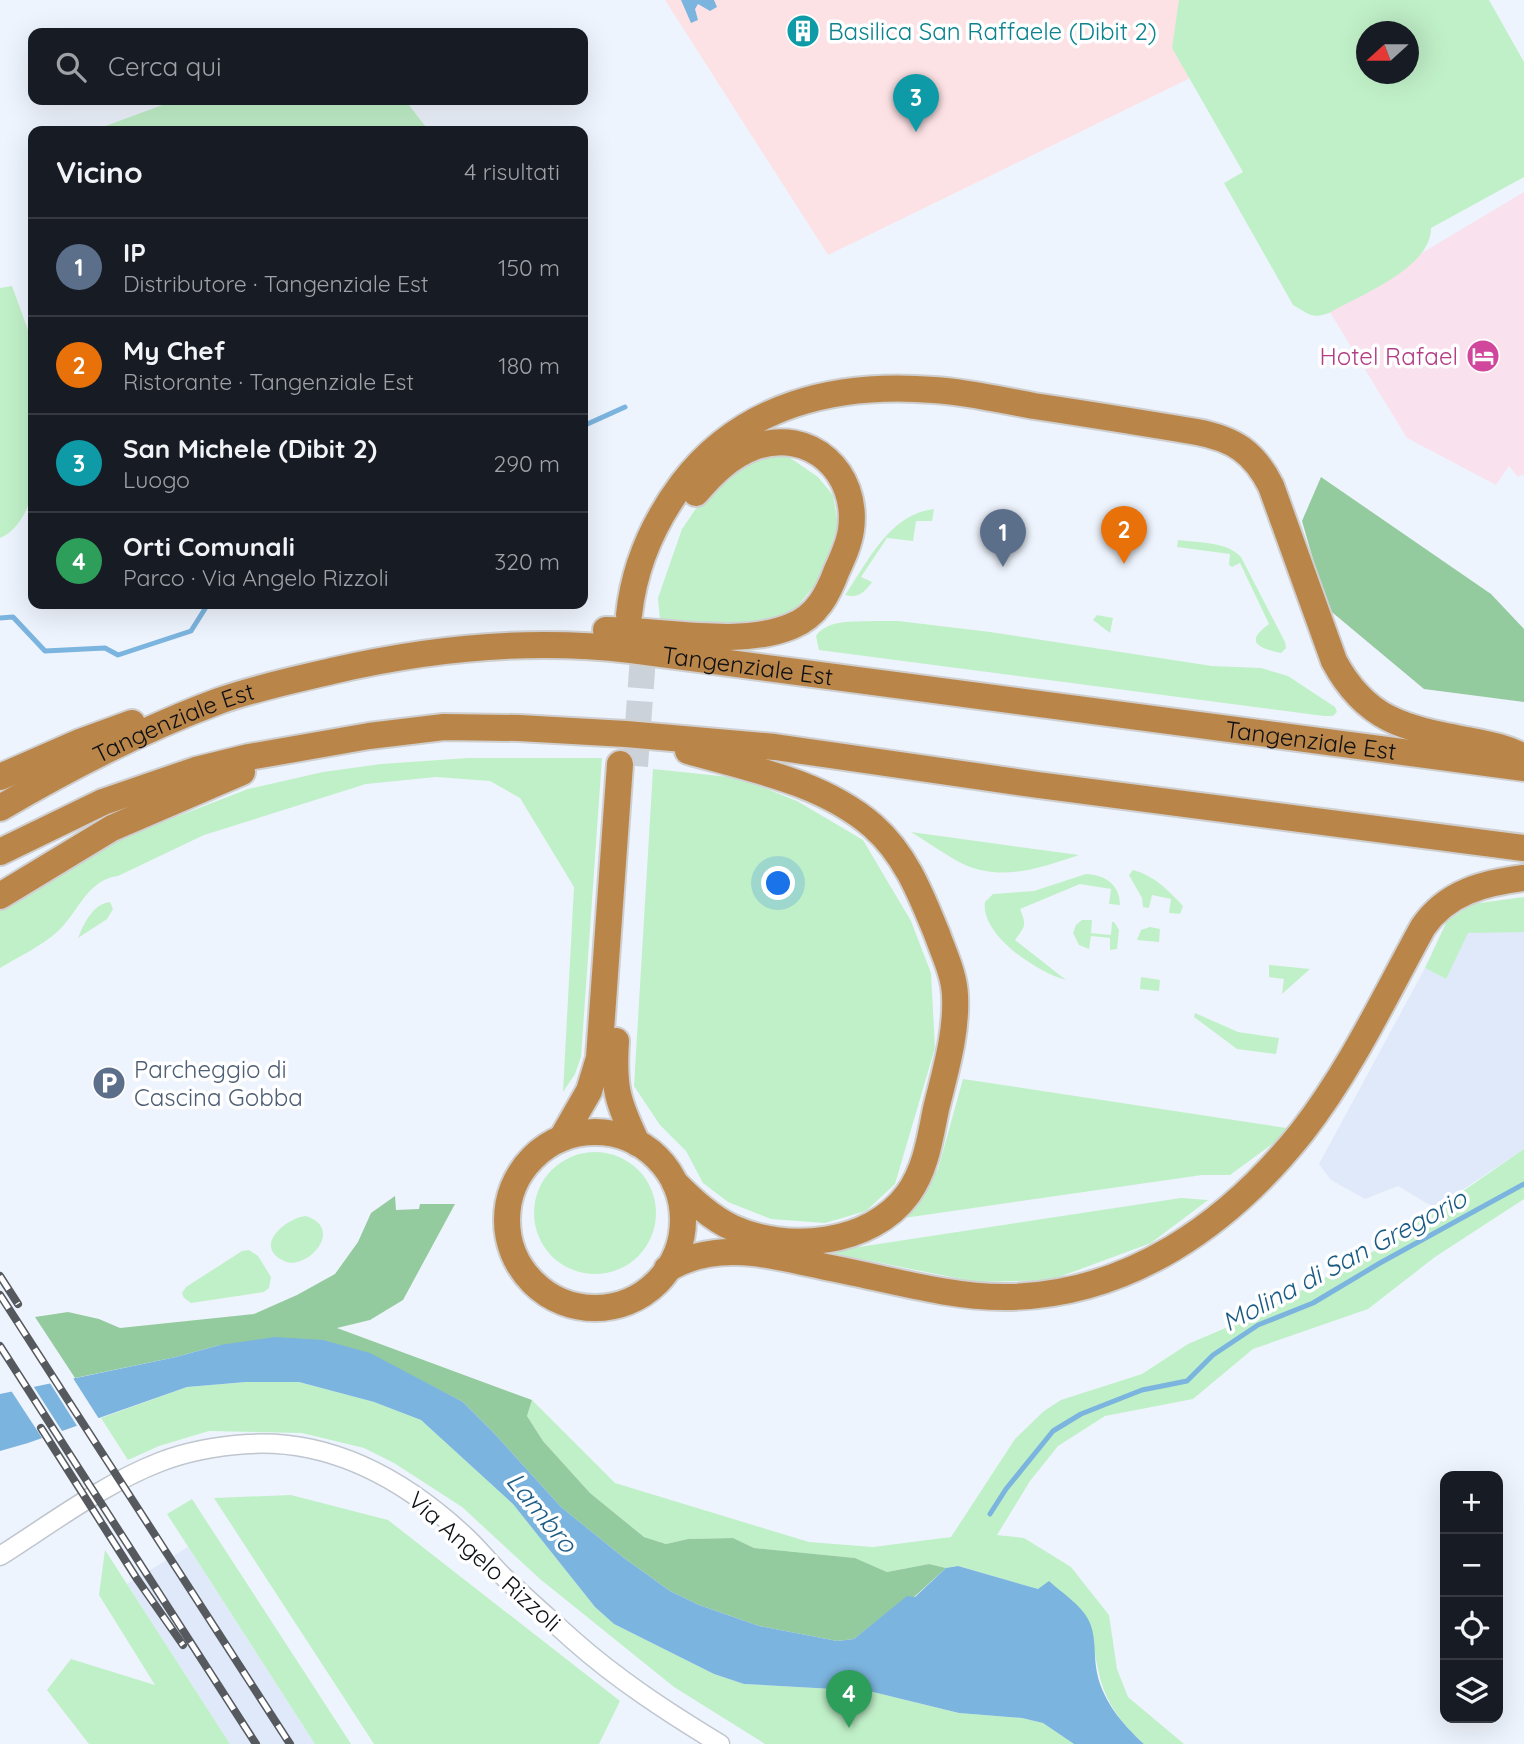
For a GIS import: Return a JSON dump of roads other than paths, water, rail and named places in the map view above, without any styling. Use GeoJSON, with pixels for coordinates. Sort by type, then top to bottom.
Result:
{"type":"FeatureCollection","features":[{"type":"Feature","properties":{"kind":"highway"},"geometry":{"type":"LineString","coordinates":[[521,644],[534,636],[586,630],[754,635],[784,629],[801,622],[815,612],[826,596],[850,533],[849,498],[843,482],[834,466],[813,449],[784,443],[754,447],[729,460],[692,498],[670,532],[637,616],[639,566],[658,520],[687,478],[723,440],[774,411],[802,401],[852,391],[934,390],[1212,435],[1240,448],[1256,461],[1271,485],[1327,643],[1346,683],[1353,691],[1375,710],[1413,729],[1508,748],[1524,757]]}},
{"type":"Feature","properties":{"kind":"highway","name":"Tangenziale Est"},"geometry":{"type":"LineString","coordinates":[[0,808],[132,737],[208,705],[247,692],[369,662],[428,652],[556,643],[631,650],[1524,768]]}},
{"type":"Feature","properties":{"kind":"highway"},"geometry":{"type":"LineString","coordinates":[[0,777],[111,730],[156,716],[208,705]]}},
{"type":"Feature","properties":{"kind":"highway","name":"Tangenziale Est"},"geometry":{"type":"LineString","coordinates":[[0,852],[82,810],[160,780],[249,757],[369,736],[444,727],[626,734],[775,747],[1038,785],[1524,848]]}},
{"type":"Feature","properties":{"kind":"highway"},"geometry":{"type":"LineString","coordinates":[[626,734],[792,782],[844,805],[864,819],[891,845],[907,867],[938,938],[954,987],[953,1038],[924,1163],[908,1194],[888,1214],[865,1229],[840,1236],[799,1240],[765,1238],[745,1233],[723,1223],[690,1198],[675,1183],[659,1160],[637,1143],[622,1136],[601,1132],[579,1133],[562,1138],[538,1152],[522,1171],[512,1191],[507,1212],[510,1244],[525,1273],[541,1289],[559,1300],[580,1306],[602,1307],[623,1303],[643,1293],[659,1279],[676,1251],[682,1230],[681,1208],[675,1183]]}},
{"type":"Feature","properties":{"kind":"highway"},"geometry":{"type":"LineString","coordinates":[[0,896],[64,855],[131,818],[299,749]]}},
{"type":"Feature","properties":{"kind":"highway"},"geometry":{"type":"LineString","coordinates":[[562,1138],[589,1091],[599,1058],[627,765],[614,1073],[618,1101],[637,1143]]}},
{"type":"Feature","properties":{"kind":"highway"},"geometry":{"type":"LineString","coordinates":[[667,1269],[701,1254],[738,1251],[950,1291],[1009,1297],[1040,1296],[1071,1290],[1143,1266],[1181,1244],[1228,1209],[1302,1132],[1354,1054],[1423,927],[1438,908],[1476,887],[1524,878]]}},
{"type":"Feature","properties":{"kind":"street","name":"Via Angelo Rizzoli"},"geometry":{"type":"LineString","coordinates":[[0,1556],[124,1479],[179,1455],[215,1447],[264,1443],[329,1452],[375,1470],[429,1505],[466,1537],[506,1579],[599,1661],[653,1702],[720,1744]]}},
{"type":"Feature","properties":{"kind":"water"},"geometry":{"type":"Polygon","coordinates":[[[681,0],[714,0],[717,7],[710,11],[698,4],[695,9],[698,20],[691,23],[681,0]]]}},
{"type":"Feature","properties":{"kind":"water","name":"Lambro"},"geometry":{"type":"Polygon","coordinates":[[[275,1337],[323,1340],[370,1353],[463,1402],[561,1507],[624,1558],[670,1591],[699,1605],[759,1626],[837,1641],[854,1639],[907,1596],[915,1597],[946,1568],[958,1566],[1038,1589],[1049,1581],[1076,1604],[1088,1619],[1102,1689],[1120,1719],[1144,1744],[1074,1744],[1043,1723],[1022,1718],[959,1713],[869,1691],[744,1684],[714,1674],[614,1624],[595,1607],[513,1504],[421,1420],[374,1402],[299,1382],[246,1382],[187,1387],[0,1451],[0,1394],[176,1357],[220,1345],[275,1337]]]}},
{"type":"Feature","properties":{"kind":"waterway"},"geometry":{"type":"LineString","coordinates":[[588,424],[625,407]]}},
{"type":"Feature","properties":{"kind":"waterway"},"geometry":{"type":"LineString","coordinates":[[0,618],[13,617],[45,651],[105,648],[118,655],[191,631],[205,609]]}},
{"type":"Feature","properties":{"kind":"waterway","name":"Molina di San Gregorio"},"geometry":{"type":"LineString","coordinates":[[990,1514],[1006,1489],[1053,1431],[1081,1414],[1142,1390],[1187,1381],[1213,1355],[1258,1325],[1313,1303],[1524,1184]]}},
{"type":"Feature","properties":{"kind":"tunnel"},"geometry":{"type":"LineString","coordinates":[[635,766],[646,616]]}},
{"type":"Feature","properties":{"kind":"railway"},"geometry":{"type":"LineString","coordinates":[[0,1276],[18,1304]]}},
{"type":"Feature","properties":{"kind":"railway"},"geometry":{"type":"LineString","coordinates":[[0,1295],[290,1744]]}},
{"type":"Feature","properties":{"kind":"railway"},"geometry":{"type":"LineString","coordinates":[[0,1346],[256,1744]]}},
{"type":"Feature","properties":{"kind":"railway"},"geometry":{"type":"LineString","coordinates":[[41,1428],[137,1579],[183,1645]]}},
{"type":"Feature","properties":{"kind":"place","name":"Basilica San Raffaele (Dibit 2)"},"geometry":{"type":"Point","coordinates":[803,31]}},
{"type":"Feature","properties":{"kind":"place","name":"San Michele (Dibit 2)"},"geometry":{"type":"Point","coordinates":[916,132]}},
{"type":"Feature","properties":{"kind":"place","name":"Hotel Rafael"},"geometry":{"type":"Point","coordinates":[1483,356]}},
{"type":"Feature","properties":{"kind":"place","name":"My Chef"},"geometry":{"type":"Point","coordinates":[1124,564]}},
{"type":"Feature","properties":{"kind":"place","name":"IP"},"geometry":{"type":"Point","coordinates":[1003,567]}},
{"type":"Feature","properties":{"kind":"place","name":"Parcheggio di Cascina Gobba"},"geometry":{"type":"Point","coordinates":[109,1083]}},
{"type":"Feature","properties":{"kind":"place","name":"Orti Comunali"},"geometry":{"type":"Point","coordinates":[849,1728]}}]}
